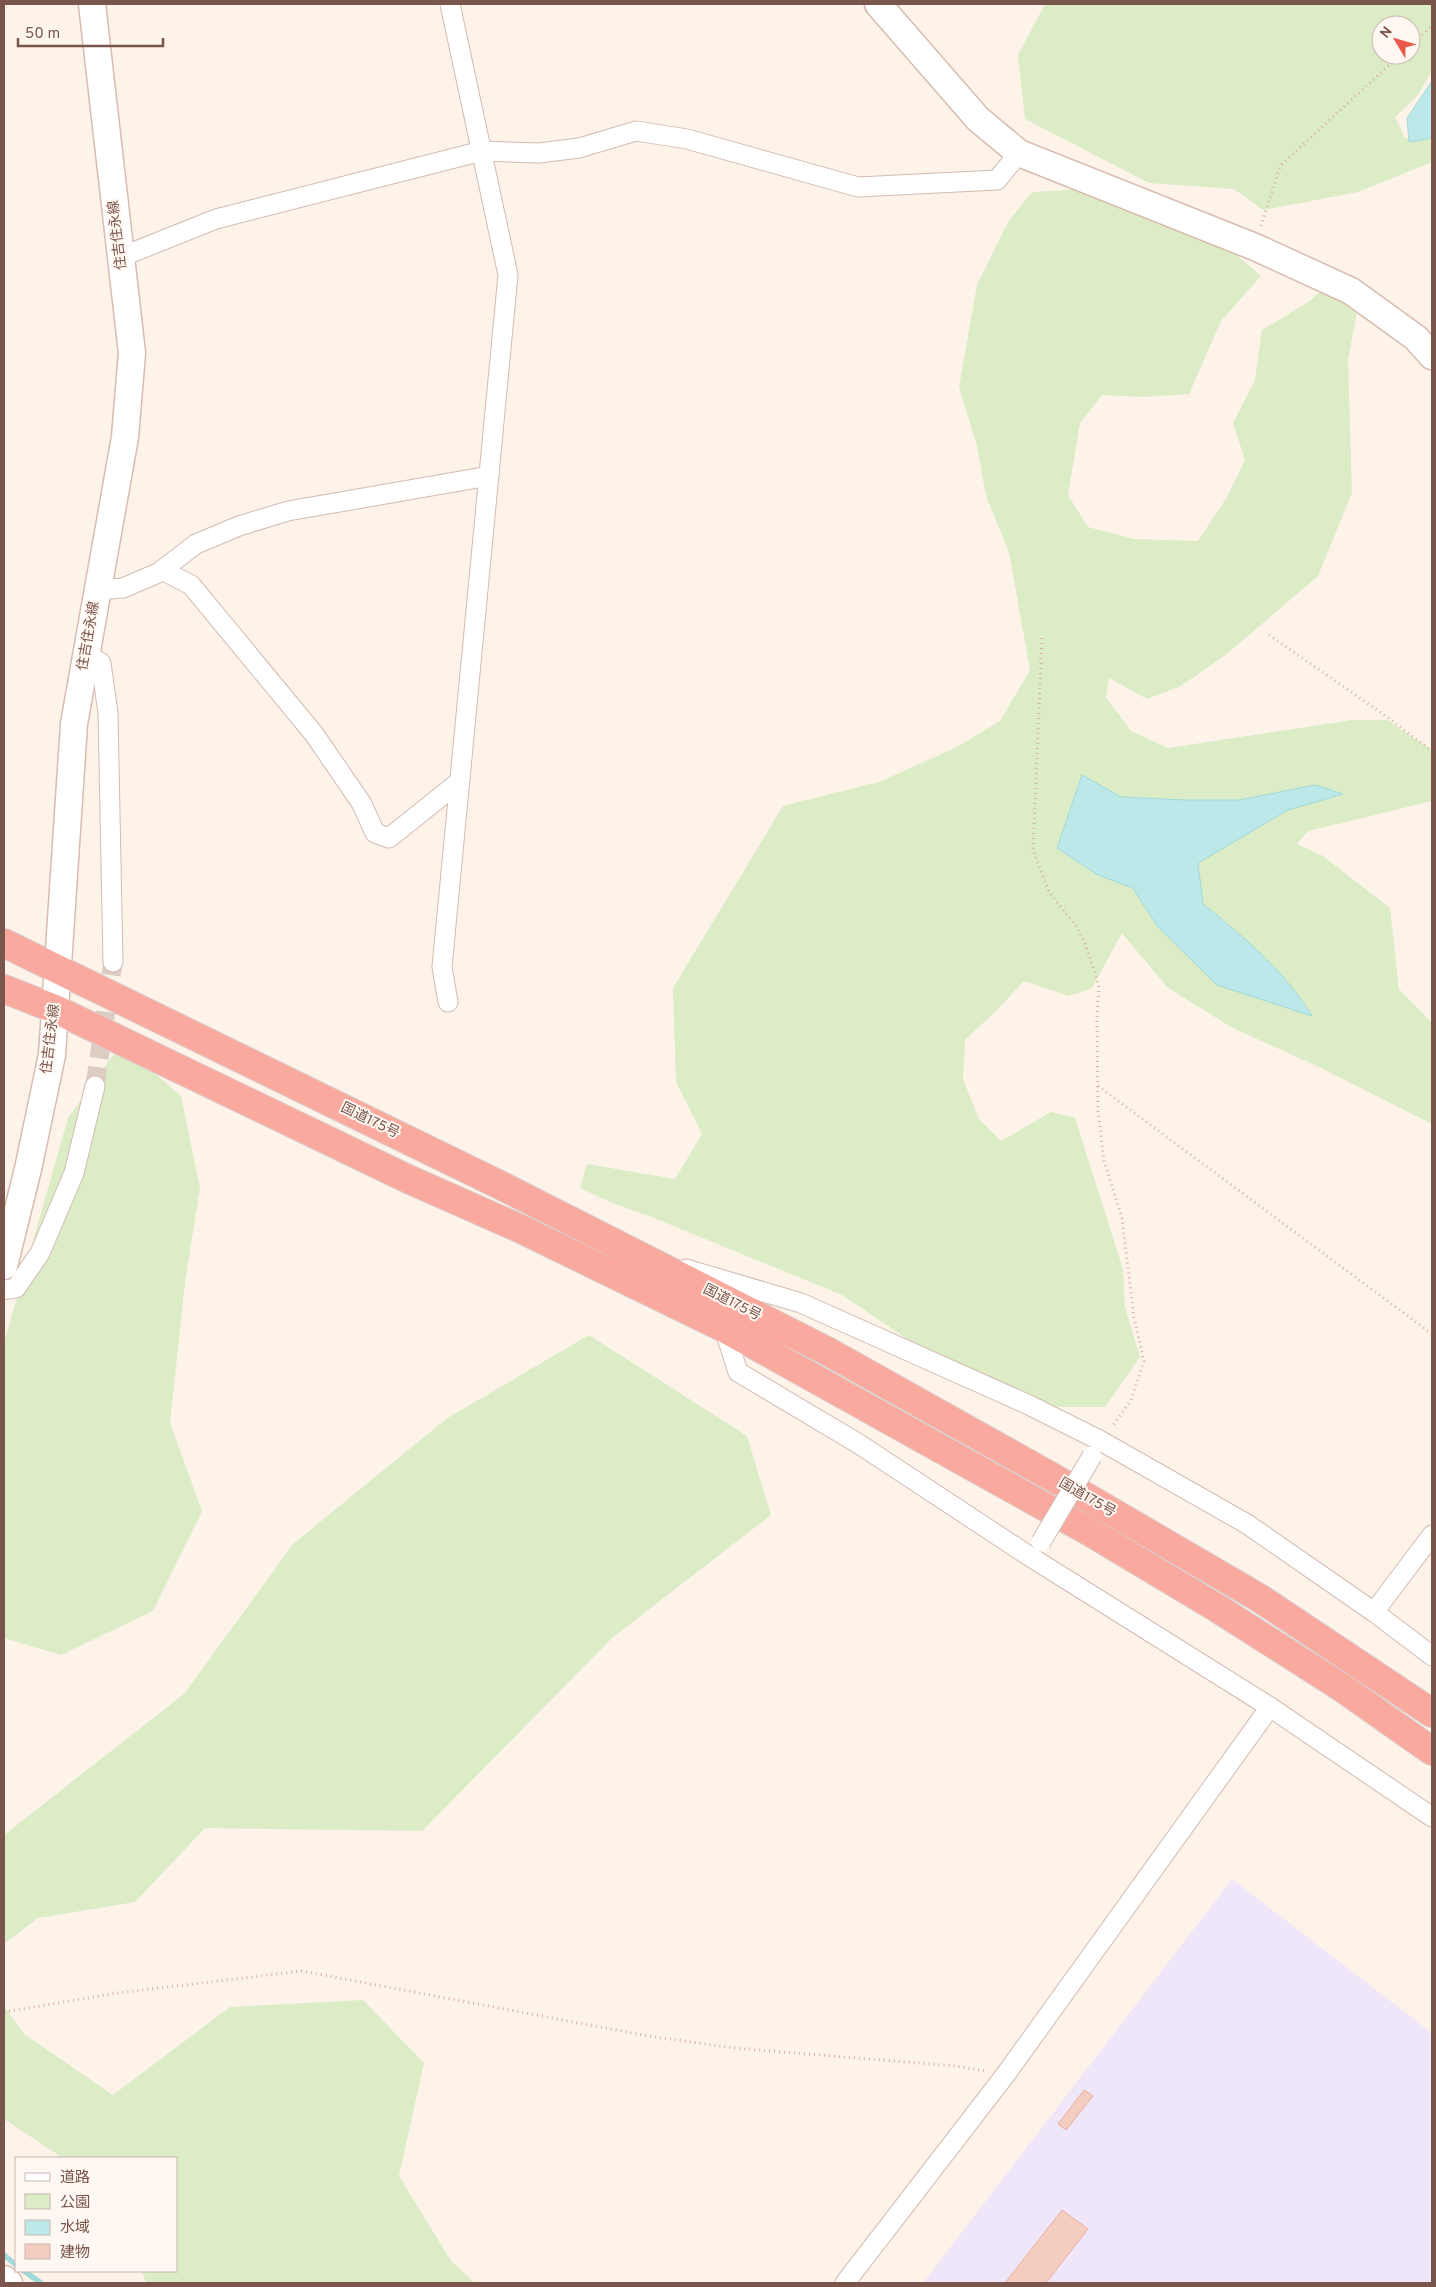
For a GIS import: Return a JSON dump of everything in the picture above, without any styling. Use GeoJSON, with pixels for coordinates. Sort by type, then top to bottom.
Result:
{"type":"FeatureCollection","features":[{"type":"Feature","properties":{"kind":"highway","name":"国道175号"},"geometry":{"type":"LineString","coordinates":[[9,945],[504,1186],[631,1253],[827,1351],[1052,1478],[1261,1600],[1432,1713]]}},
{"type":"Feature","properties":{"kind":"highway","name":"国道175号"},"geometry":{"type":"LineString","coordinates":[[4,990],[55,1009],[408,1179],[521,1229],[724,1328],[1090,1532],[1209,1603],[1341,1687],[1432,1751]]}},
{"type":"Feature","properties":{"kind":"main road","name":"住吉住永線"},"geometry":{"type":"LineString","coordinates":[[4,1266],[28,1169],[52,1055],[74,724],[125,438],[132,353],[92,4]]}},
{"type":"Feature","properties":{"kind":"main road"},"geometry":{"type":"LineString","coordinates":[[878,4],[978,119],[1020,153],[1255,247],[1352,291],[1416,338],[1432,356]]}},
{"type":"Feature","properties":{"kind":"main road"},"geometry":{"type":"LineString","coordinates":[[4,2279],[9,2283]]}},
{"type":"Feature","properties":{"kind":"street"},"geometry":{"type":"LineString","coordinates":[[448,1002],[442,966],[508,275],[450,4]]}},
{"type":"Feature","properties":{"kind":"street"},"geometry":{"type":"LineString","coordinates":[[121,257],[216,219],[482,151],[539,153],[579,148],[636,131],[687,139],[858,187],[997,180],[1020,153]]}},
{"type":"Feature","properties":{"kind":"street"},"geometry":{"type":"LineString","coordinates":[[98,590],[123,588],[162,570],[196,544],[239,526],[288,511],[489,476]]}},
{"type":"Feature","properties":{"kind":"street"},"geometry":{"type":"LineString","coordinates":[[162,570],[190,585],[314,734],[362,804],[375,833],[389,838],[459,782]]}},
{"type":"Feature","properties":{"kind":"street"},"geometry":{"type":"LineString","coordinates":[[86,654],[101,663],[108,712],[113,962]]}},
{"type":"Feature","properties":{"kind":"street"},"geometry":{"type":"LineString","coordinates":[[4,1290],[16,1288],[40,1253],[74,1173],[95,1086]]}},
{"type":"Feature","properties":{"kind":"street"},"geometry":{"type":"LineString","coordinates":[[631,1253],[801,1303],[1030,1405],[1097,1448],[1247,1524],[1374,1612],[1432,1656]]}},
{"type":"Feature","properties":{"kind":"street"},"geometry":{"type":"LineString","coordinates":[[724,1328],[738,1372],[1035,1549],[1432,1817]]}},
{"type":"Feature","properties":{"kind":"street"},"geometry":{"type":"LineString","coordinates":[[1035,1549],[1097,1448]]}},
{"type":"Feature","properties":{"kind":"street"},"geometry":{"type":"LineString","coordinates":[[1374,1612],[1432,1535]]}},
{"type":"Feature","properties":{"kind":"street"},"geometry":{"type":"LineString","coordinates":[[845,2283],[1006,2074],[1270,1707]]}},
{"type":"Feature","properties":{"kind":"path"},"geometry":{"type":"LineString","coordinates":[[1421,36],[1432,26]]}},
{"type":"Feature","properties":{"kind":"path"},"geometry":{"type":"LineString","coordinates":[[1255,247],[1280,166],[1389,65]]}},
{"type":"Feature","properties":{"kind":"path"},"geometry":{"type":"LineString","coordinates":[[1269,635],[1383,714],[1432,751]]}},
{"type":"Feature","properties":{"kind":"path"},"geometry":{"type":"LineString","coordinates":[[1042,638],[1033,850],[1049,892],[1077,927],[1088,950],[1099,987],[1097,1017],[1098,1110],[1104,1161],[1122,1218],[1134,1318],[1144,1361],[1131,1400],[1097,1448]]}},
{"type":"Feature","properties":{"kind":"path"},"geometry":{"type":"LineString","coordinates":[[1098,1086],[1432,1334]]}},
{"type":"Feature","properties":{"kind":"path"},"geometry":{"type":"LineString","coordinates":[[4,2012],[117,1993],[302,1971],[648,2036],[734,2048],[955,2066],[1006,2074]]}},
{"type":"Feature","properties":{"kind":"shaded area"},"geometry":{"type":"Polygon","coordinates":[[[1232,1879],[1432,2033],[1432,2283],[923,2283],[1232,1879]]]}},
{"type":"Feature","properties":{"kind":"green space"},"geometry":{"type":"Polygon","coordinates":[[[1045,4],[1432,4],[1432,70],[1418,95],[1395,117],[1405,138],[1432,139],[1432,162],[1358,192],[1263,210],[1234,189],[1149,183],[1025,119],[1018,55],[1045,4]]]}},
{"type":"Feature","properties":{"kind":"green space"},"geometry":{"type":"Polygon","coordinates":[[[1085,189],[1217,239],[1261,276],[1221,321],[1189,394],[1143,397],[1102,395],[1080,423],[1068,495],[1088,527],[1133,539],[1198,541],[1227,497],[1245,460],[1233,423],[1255,380],[1262,330],[1308,302],[1328,285],[1358,306],[1348,360],[1352,493],[1318,576],[1228,653],[1181,686],[1147,699],[1109,678],[1106,697],[1131,731],[1168,748],[1352,720],[1387,720],[1432,750],[1432,801],[1308,831],[1297,844],[1323,856],[1390,908],[1399,989],[1432,1023],[1432,1124],[1321,1068],[1231,1027],[1168,988],[1122,933],[1092,988],[1069,996],[1024,981],[965,1040],[963,1079],[979,1119],[1001,1141],[1051,1112],[1075,1118],[1123,1269],[1125,1307],[1140,1357],[1105,1407],[1055,1407],[934,1357],[842,1295],[654,1218],[610,1202],[580,1188],[587,1164],[675,1179],[702,1134],[676,1082],[673,988],[783,806],[879,782],[955,748],[1000,721],[1030,670],[1009,552],[986,496],[977,446],[959,387],[977,285],[1008,222],[1032,192],[1085,189]]]}},
{"type":"Feature","properties":{"kind":"green space"},"geometry":{"type":"Polygon","coordinates":[[[121,1044],[181,1096],[200,1188],[185,1282],[170,1423],[202,1511],[153,1611],[61,1655],[4,1638],[4,1343],[68,1118],[121,1044]]]}},
{"type":"Feature","properties":{"kind":"green space"},"geometry":{"type":"Polygon","coordinates":[[[589,1335],[747,1436],[771,1515],[612,1638],[422,1831],[205,1828],[135,1902],[38,1918],[4,1944],[4,1835],[184,1694],[293,1544],[446,1419],[589,1335]]]}},
{"type":"Feature","properties":{"kind":"green space"},"geometry":{"type":"Polygon","coordinates":[[[363,2000],[424,2063],[399,2176],[451,2261],[475,2283],[146,2283],[142,2272],[178,2272],[178,2157],[61,2157],[4,2119],[4,2006],[24,2034],[113,2095],[230,2007],[363,2000]]]}},
{"type":"Feature","properties":{"kind":"water"},"geometry":{"type":"Polygon","coordinates":[[[1432,81],[1432,138],[1409,142],[1407,118],[1432,81]]]}},
{"type":"Feature","properties":{"kind":"water"},"geometry":{"type":"Polygon","coordinates":[[[1082,775],[1121,797],[1240,800],[1315,785],[1343,794],[1288,810],[1198,863],[1203,904],[1248,942],[1276,969],[1301,999],[1312,1016],[1217,985],[1157,926],[1133,888],[1098,875],[1057,848],[1082,775]]]}},
{"type":"Feature","properties":{"kind":"building"},"geometry":{"type":"Polygon","coordinates":[[[1084,2090],[1093,2096],[1066,2130],[1058,2124],[1084,2090]]]}},
{"type":"Feature","properties":{"kind":"building"},"geometry":{"type":"Polygon","coordinates":[[[1062,2210],[1088,2229],[1046,2283],[1005,2283],[1062,2210]]]}},
{"type":"Feature","properties":{"kind":"waterway"},"geometry":{"type":"LineString","coordinates":[[4,2255],[15,2264]]}},
{"type":"Feature","properties":{"kind":"waterway"},"geometry":{"type":"LineString","coordinates":[[25,2272],[41,2283]]}},
{"type":"Feature","properties":{"kind":"tunnel"},"geometry":{"type":"LineString","coordinates":[[95,1086],[113,962]]}}]}
